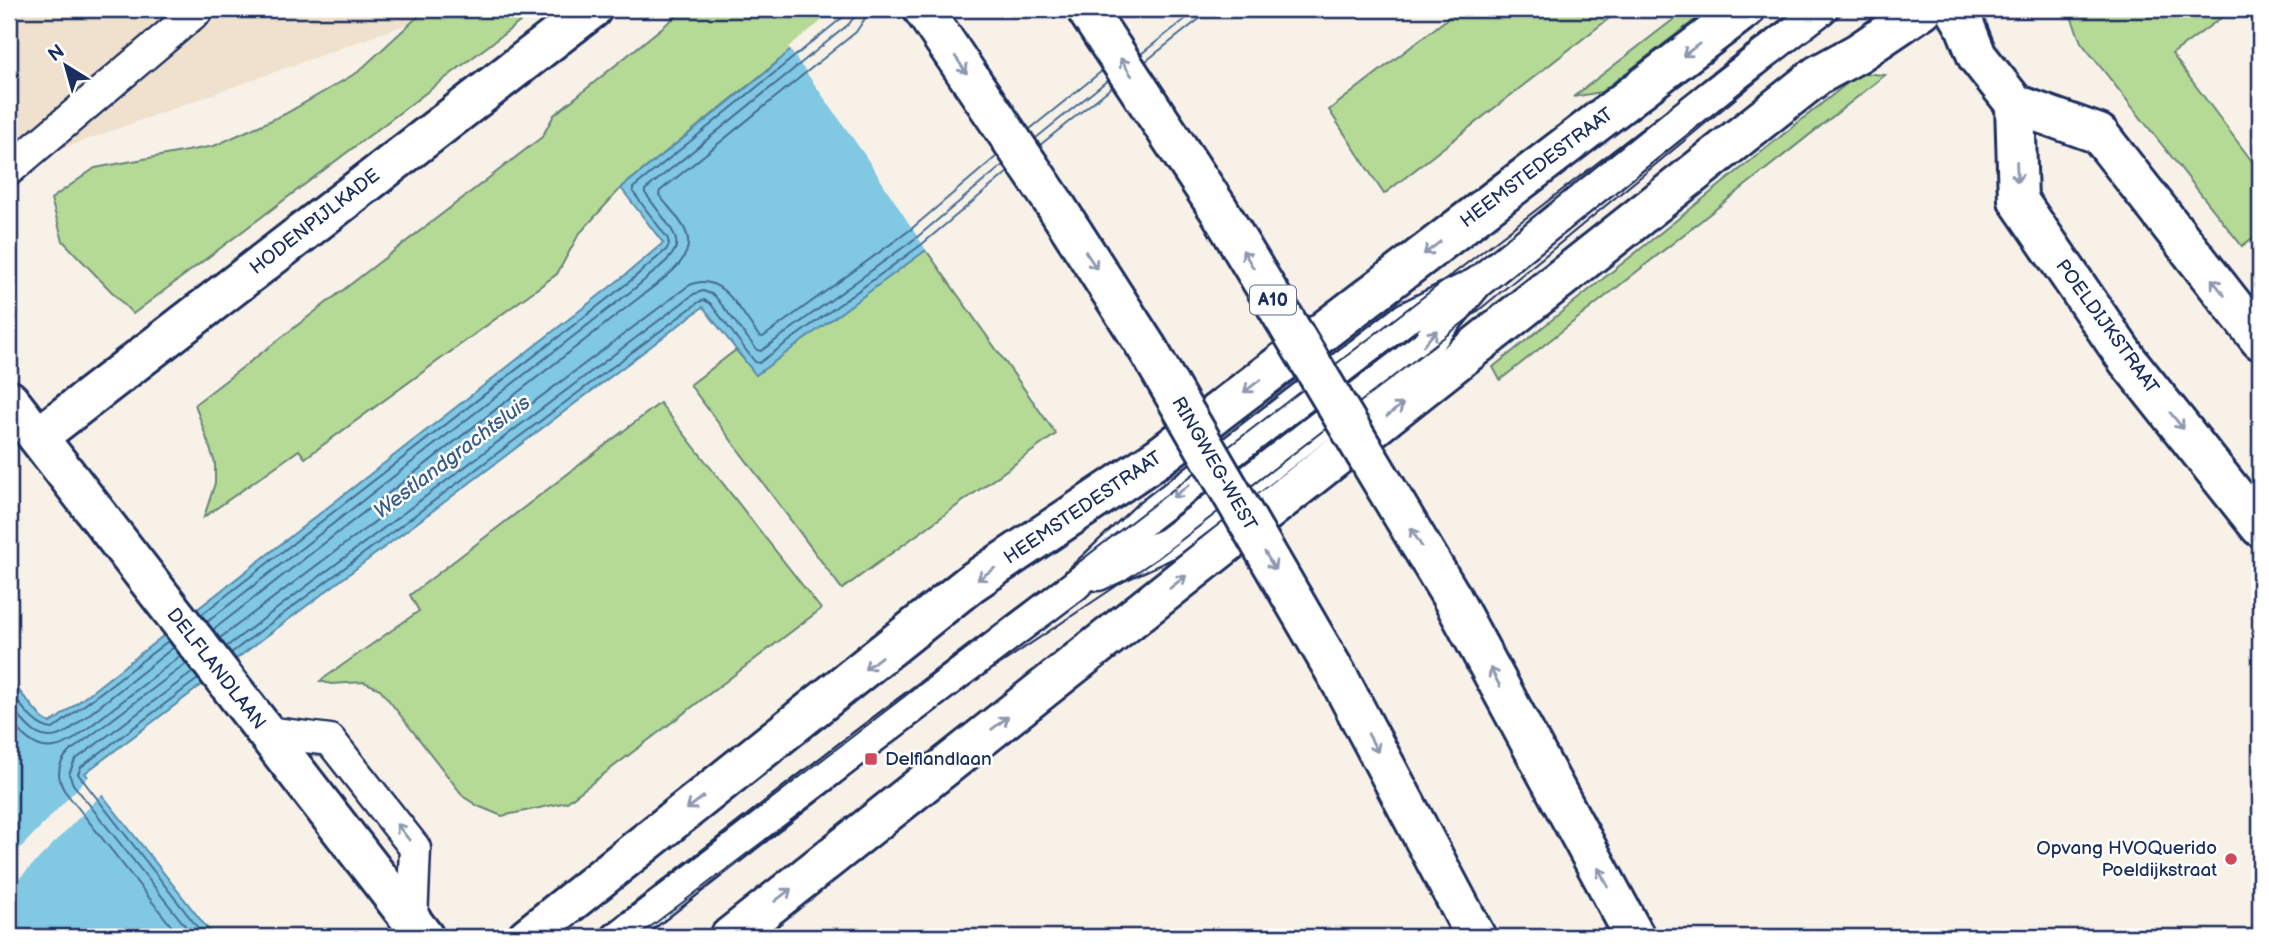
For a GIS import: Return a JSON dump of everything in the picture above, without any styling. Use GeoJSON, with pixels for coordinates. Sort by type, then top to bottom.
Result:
{"type":"FeatureCollection","features":[{"type":"Feature","properties":{"kind":"main road","name":"HODENPIJLKADE"},"geometry":{"type":"LineString","coordinates":[[38,437],[592,9]]}},
{"type":"Feature","properties":{"kind":"main road","name":"RINGWEG-WEST"},"geometry":{"type":"LineString","coordinates":[[923,9],[1054,203],[1149,351],[1341,682],[1476,937]]}},
{"type":"Feature","properties":{"kind":"main road","name":"A10"},"geometry":{"type":"LineString","coordinates":[[1086,9],[1219,210],[1451,596],[1635,937]]}},
{"type":"Feature","properties":{"kind":"main road","name":"HEEMSTEDESTRAAT"},"geometry":{"type":"LineString","coordinates":[[527,937],[971,583],[1159,457],[1745,9]]}},
{"type":"Feature","properties":{"kind":"main road"},"geometry":{"type":"LineString","coordinates":[[730,937],[1818,75],[1858,53],[1923,9]]}},
{"type":"Feature","properties":{"kind":"main road"},"geometry":{"type":"LineString","coordinates":[[1955,9],[1977,56],[2015,104],[2099,134],[2260,340]]}},
{"type":"Feature","properties":{"kind":"main road","name":"POELDIJKSTRAAT"},"geometry":{"type":"LineString","coordinates":[[2015,104],[2018,200],[2128,361],[2260,527]]}},
{"type":"Feature","properties":{"kind":"main road","name":"DELFLANDLAAN"},"geometry":{"type":"LineString","coordinates":[[9,400],[418,929]]}},
{"type":"Feature","properties":{"kind":"lane"},"geometry":{"type":"LineString","coordinates":[[9,170],[199,9]]}},
{"type":"Feature","properties":{"kind":"lane"},"geometry":{"type":"LineString","coordinates":[[617,937],[862,746],[1074,586],[1168,543],[1425,346],[1477,283],[1822,9]]}},
{"type":"Feature","properties":{"kind":"shaded area"},"geometry":{"type":"Polygon","coordinates":[[[9,9],[449,9],[9,168],[9,9]]]}},
{"type":"Feature","properties":{"kind":"green space"},"geometry":{"type":"Polygon","coordinates":[[[426,9],[537,9],[133,314],[63,241],[51,199],[95,168],[214,146],[285,114],[358,72],[426,9]]]}},
{"type":"Feature","properties":{"kind":"green space"},"geometry":{"type":"Polygon","coordinates":[[[685,9],[843,9],[621,188],[579,234],[557,274],[305,458],[299,450],[204,517],[215,483],[215,463],[195,404],[542,137],[554,115],[685,9]]]}},
{"type":"Feature","properties":{"kind":"green space"},"geometry":{"type":"Polygon","coordinates":[[[1460,9],[1621,9],[1384,194],[1329,110],[1460,9]]]}},
{"type":"Feature","properties":{"kind":"green space"},"geometry":{"type":"Polygon","coordinates":[[[1687,9],[1709,9],[1601,92],[1573,97],[1687,9]]]}},
{"type":"Feature","properties":{"kind":"green space"},"geometry":{"type":"Polygon","coordinates":[[[2068,9],[2233,9],[2172,54],[2260,172],[2260,232],[2242,246],[2081,42],[2068,9]]]}},
{"type":"Feature","properties":{"kind":"green space"},"geometry":{"type":"Polygon","coordinates":[[[1860,73],[1885,75],[1500,380],[1493,367],[1860,73]]]}},
{"type":"Feature","properties":{"kind":"green space"},"geometry":{"type":"Polygon","coordinates":[[[926,250],[1056,434],[842,589],[690,385],[736,350],[756,374],[926,250]]]}},
{"type":"Feature","properties":{"kind":"green space"},"geometry":{"type":"Polygon","coordinates":[[[660,403],[821,609],[567,802],[502,816],[478,806],[464,797],[380,689],[364,682],[331,684],[320,681],[419,611],[410,595],[660,403]]]}},
{"type":"Feature","properties":{"kind":"water","name":"Westlandgrachtsluis"},"geometry":{"type":"Polygon","coordinates":[[[793,48],[1086,116],[926,250],[756,375],[703,307],[85,773],[214,937],[9,937],[9,679],[42,718],[50,723],[58,718],[624,276],[663,243],[621,188],[793,48]]]}},
{"type":"Feature","properties":{"kind":"pier"},"geometry":{"type":"Polygon","coordinates":[[[837,9],[1227,9],[928,253],[864,154],[788,47],[837,9]]]}},
{"type":"Feature","properties":{"kind":"pier"},"geometry":{"type":"Polygon","coordinates":[[[90,775],[104,792],[9,889],[9,860],[90,775]]]}},
{"type":"Feature","properties":{"kind":"tram line"},"geometry":{"type":"LineString","coordinates":[[592,937],[1797,9]]}},
{"type":"Feature","properties":{"kind":"tram line"},"geometry":{"type":"LineString","coordinates":[[637,937],[972,683],[1158,558],[1473,315],[1848,9]]}},
{"type":"Feature","properties":{"kind":"place","name":"Delflandlaan"},"geometry":{"type":"Point","coordinates":[871,759]}},
{"type":"Feature","properties":{"kind":"place","name":"Opvang HVOQuerido Poeldijkstraat"},"geometry":{"type":"Point","coordinates":[2231,859]}}]}
